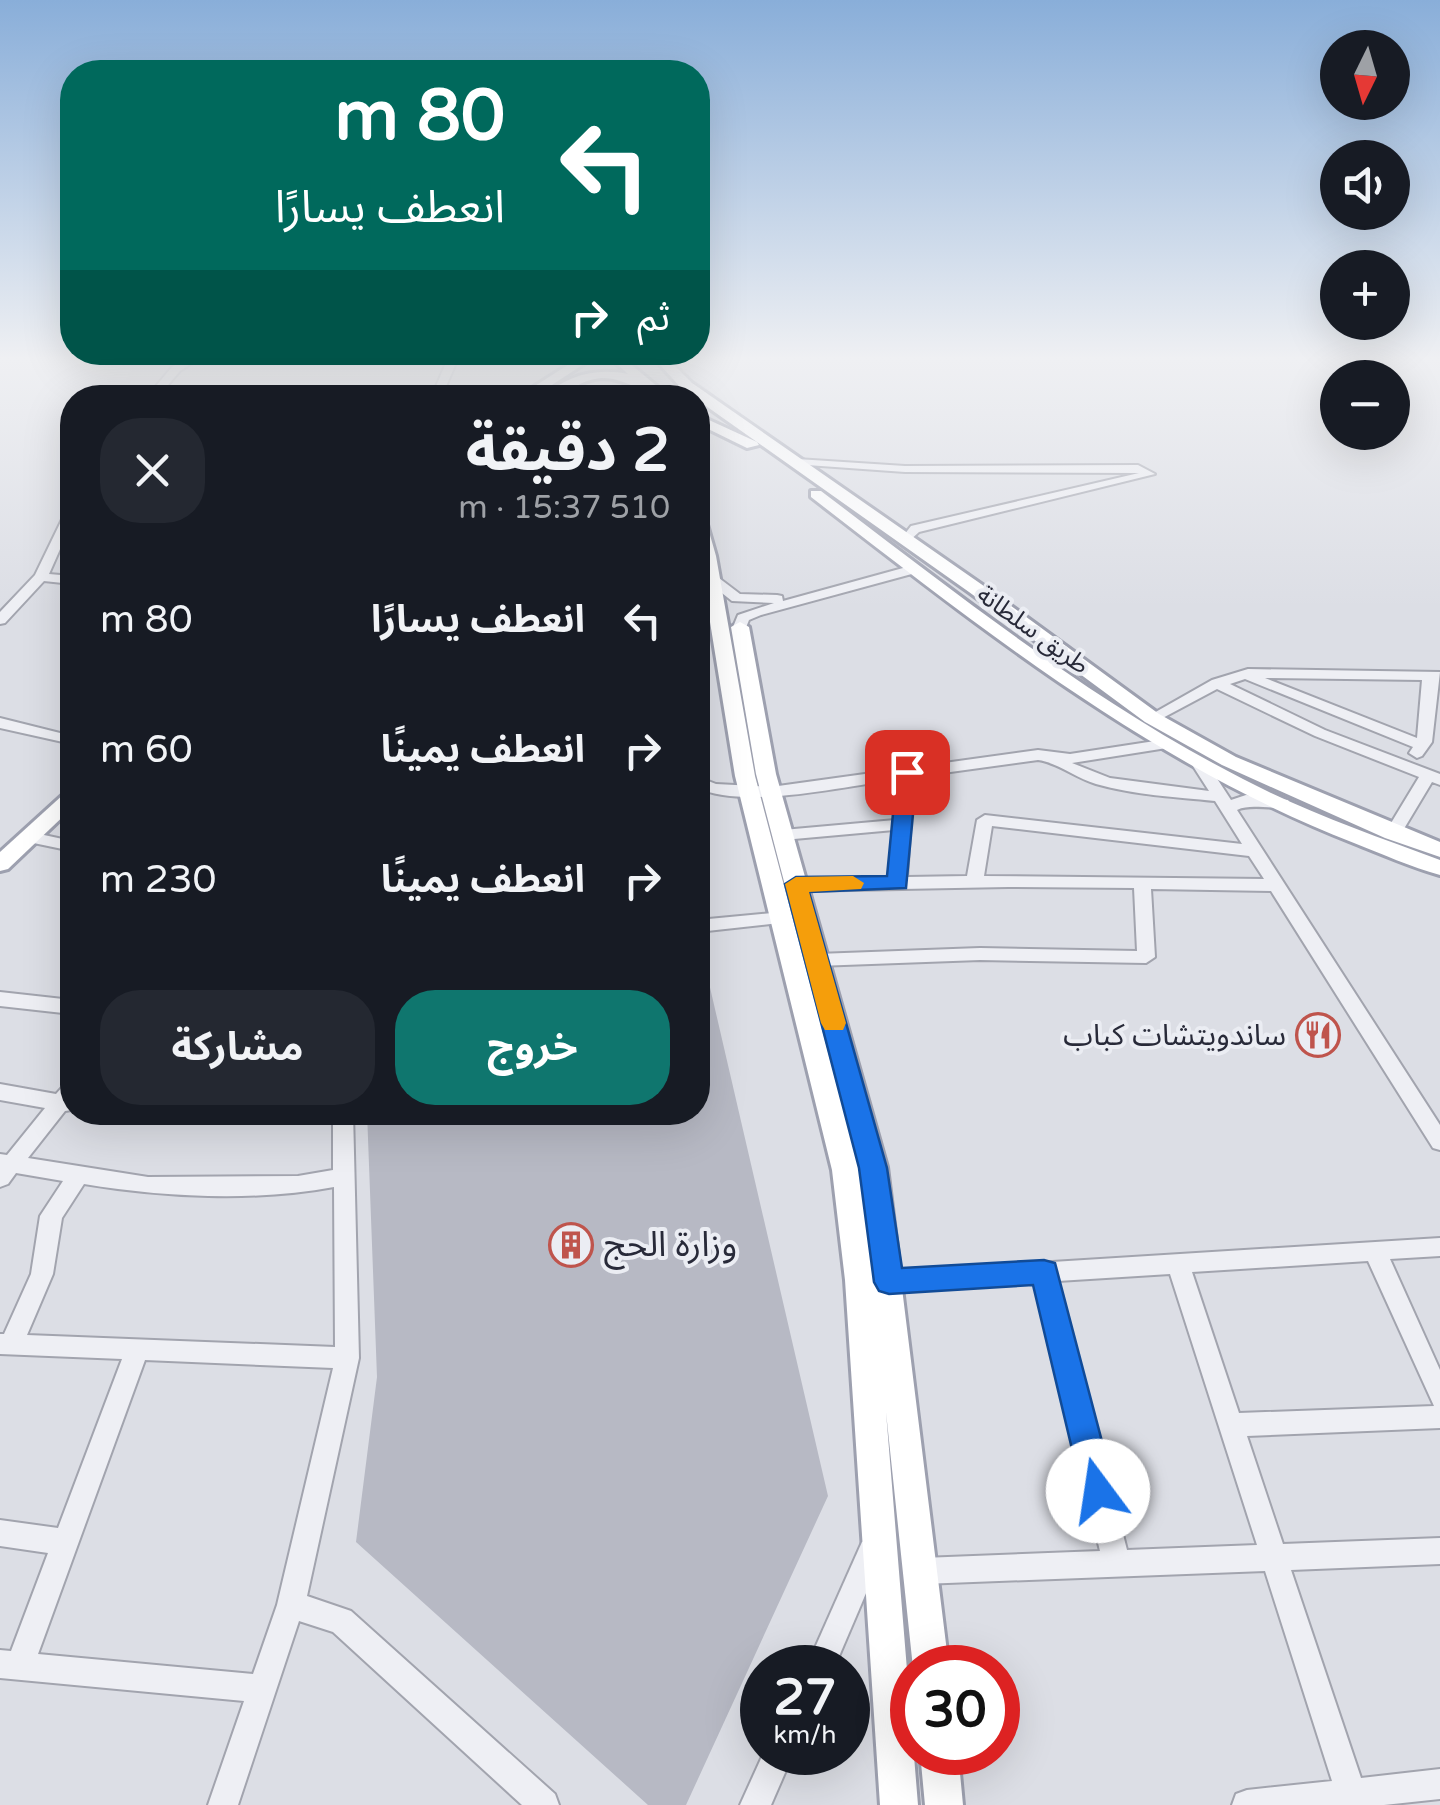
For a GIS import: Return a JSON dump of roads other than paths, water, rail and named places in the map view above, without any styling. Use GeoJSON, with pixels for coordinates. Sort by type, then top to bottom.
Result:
{"type":"FeatureCollection","features":[{"type":"Feature","properties":{"kind":"main road"},"geometry":{"type":"LineString","coordinates":[[751,440],[760,444]]}},
{"type":"Feature","properties":{"kind":"main road","name":"طريق سلطانة"},"geometry":{"type":"LineString","coordinates":[[754,440],[797,462],[1152,718],[1230,761],[1392,834],[1440,850]]}},
{"type":"Feature","properties":{"kind":"main road","name":"طريق سلطانة"},"geometry":{"type":"LineString","coordinates":[[755,440],[914,569],[1168,744],[1282,803],[1440,868]]}},
{"type":"Feature","properties":{"kind":"main road"},"geometry":{"type":"LineString","coordinates":[[759,440],[760,444]]}},
{"type":"Feature","properties":{"kind":"main road"},"geometry":{"type":"LineString","coordinates":[[710,578],[760,792],[782,835],[873,1168],[929,1645]]}},
{"type":"Feature","properties":{"kind":"main road"},"geometry":{"type":"LineString","coordinates":[[740,627],[760,792],[782,918],[846,1170],[860,1280],[898,1805]]}},
{"type":"Feature","properties":{"kind":"main road"},"geometry":{"type":"LineString","coordinates":[[0,846],[60,791]]}},
{"type":"Feature","properties":{"kind":"main road"},"geometry":{"type":"LineString","coordinates":[[0,864],[60,808]]}},
{"type":"Feature","properties":{"kind":"main road"},"geometry":{"type":"LineString","coordinates":[[941,1775],[944,1805]]}},
{"type":"Feature","properties":{"kind":"street"},"geometry":{"type":"LineString","coordinates":[[797,462],[906,469],[1138,468],[1149,474],[916,528],[907,539]]}},
{"type":"Feature","properties":{"kind":"street"},"geometry":{"type":"LineString","coordinates":[[0,620],[41,577],[60,536]]}},
{"type":"Feature","properties":{"kind":"street"},"geometry":{"type":"LineString","coordinates":[[740,627],[742,618],[756,612],[914,569]]}},
{"type":"Feature","properties":{"kind":"street"},"geometry":{"type":"LineString","coordinates":[[41,577],[60,579]]}},
{"type":"Feature","properties":{"kind":"street"},"geometry":{"type":"LineString","coordinates":[[710,578],[738,598],[797,599]]}},
{"type":"Feature","properties":{"kind":"street"},"geometry":{"type":"LineString","coordinates":[[1152,718],[1242,674],[1435,676],[1422,745],[1408,768]]}},
{"type":"Feature","properties":{"kind":"street"},"geometry":{"type":"LineString","coordinates":[[1242,674],[1422,745]]}},
{"type":"Feature","properties":{"kind":"street"},"geometry":{"type":"LineString","coordinates":[[1217,683],[1320,733],[1434,778],[1392,834]]}},
{"type":"Feature","properties":{"kind":"street"},"geometry":{"type":"LineString","coordinates":[[0,723],[60,737]]}},
{"type":"Feature","properties":{"kind":"street"},"geometry":{"type":"LineString","coordinates":[[710,788],[760,792],[1038,755],[1108,756],[1168,744]]}},
{"type":"Feature","properties":{"kind":"street"},"geometry":{"type":"LineString","coordinates":[[1054,757],[1070,772],[1091,778],[1224,802],[1282,803]]}},
{"type":"Feature","properties":{"kind":"street"},"geometry":{"type":"LineString","coordinates":[[1199,762],[1440,1141]]}},
{"type":"Feature","properties":{"kind":"street"},"geometry":{"type":"LineString","coordinates":[[898,883],[907,772]]}},
{"type":"Feature","properties":{"kind":"street"},"geometry":{"type":"LineString","coordinates":[[975,881],[985,820],[1254,851]]}},
{"type":"Feature","properties":{"kind":"street"},"geometry":{"type":"LineString","coordinates":[[782,835],[903,824]]}},
{"type":"Feature","properties":{"kind":"street"},"geometry":{"type":"LineString","coordinates":[[30,837],[60,843]]}},
{"type":"Feature","properties":{"kind":"street"},"geometry":{"type":"LineString","coordinates":[[796,884],[975,881],[1275,885]]}},
{"type":"Feature","properties":{"kind":"street"},"geometry":{"type":"LineString","coordinates":[[817,960],[980,954],[1146,957],[1142,883]]}},
{"type":"Feature","properties":{"kind":"street"},"geometry":{"type":"LineString","coordinates":[[710,925],[782,918]]}},
{"type":"Feature","properties":{"kind":"street"},"geometry":{"type":"LineString","coordinates":[[0,999],[60,1006]]}},
{"type":"Feature","properties":{"kind":"street"},"geometry":{"type":"LineString","coordinates":[[0,1092],[60,1098]]}},
{"type":"Feature","properties":{"kind":"street"},"geometry":{"type":"LineString","coordinates":[[4,1168],[60,1109]]}},
{"type":"Feature","properties":{"kind":"street"},"geometry":{"type":"LineString","coordinates":[[223,1805],[292,1605],[347,1358],[344,1176],[338,1125]]}},
{"type":"Feature","properties":{"kind":"street"},"geometry":{"type":"LineString","coordinates":[[4,1168],[79,1174],[148,1186],[298,1185],[344,1176]]}},
{"type":"Feature","properties":{"kind":"street"},"geometry":{"type":"LineString","coordinates":[[79,1174],[50,1216],[42,1274],[5,1345],[347,1358]]}},
{"type":"Feature","properties":{"kind":"street"},"geometry":{"type":"LineString","coordinates":[[889,1282],[1440,1247]]}},
{"type":"Feature","properties":{"kind":"street"},"geometry":{"type":"LineString","coordinates":[[1375,1251],[1440,1397]]}},
{"type":"Feature","properties":{"kind":"street"},"geometry":{"type":"LineString","coordinates":[[1178,1264],[1353,1800]]}},
{"type":"Feature","properties":{"kind":"street"},"geometry":{"type":"LineString","coordinates":[[1044,1272],[1117,1564]]}},
{"type":"Feature","properties":{"kind":"street"},"geometry":{"type":"LineString","coordinates":[[137,1350],[66,1542],[10,1665],[263,1689]]}},
{"type":"Feature","properties":{"kind":"street"},"geometry":{"type":"LineString","coordinates":[[1229,1425],[1440,1417]]}},
{"type":"Feature","properties":{"kind":"street"},"geometry":{"type":"LineString","coordinates":[[831,1645],[878,1532]]}},
{"type":"Feature","properties":{"kind":"street"},"geometry":{"type":"LineString","coordinates":[[0,1533],[66,1542]]}},
{"type":"Feature","properties":{"kind":"street"},"geometry":{"type":"LineString","coordinates":[[922,1572],[1440,1551]]}},
{"type":"Feature","properties":{"kind":"street"},"geometry":{"type":"LineString","coordinates":[[292,1605],[341,1621],[544,1805]]}},
{"type":"Feature","properties":{"kind":"street"},"geometry":{"type":"LineString","coordinates":[[754,1805],[769,1775]]}},
{"type":"Feature","properties":{"kind":"street"},"geometry":{"type":"LineString","coordinates":[[1247,1805],[1353,1800],[1440,1784]]}},
{"type":"Feature","properties":{"kind":"place","name":"ساندويتشات كباب"},"geometry":{"type":"Point","coordinates":[1318,1035]}},
{"type":"Feature","properties":{"kind":"place","name":"وزارة الحج"},"geometry":{"type":"Point","coordinates":[571,1245]}}]}
